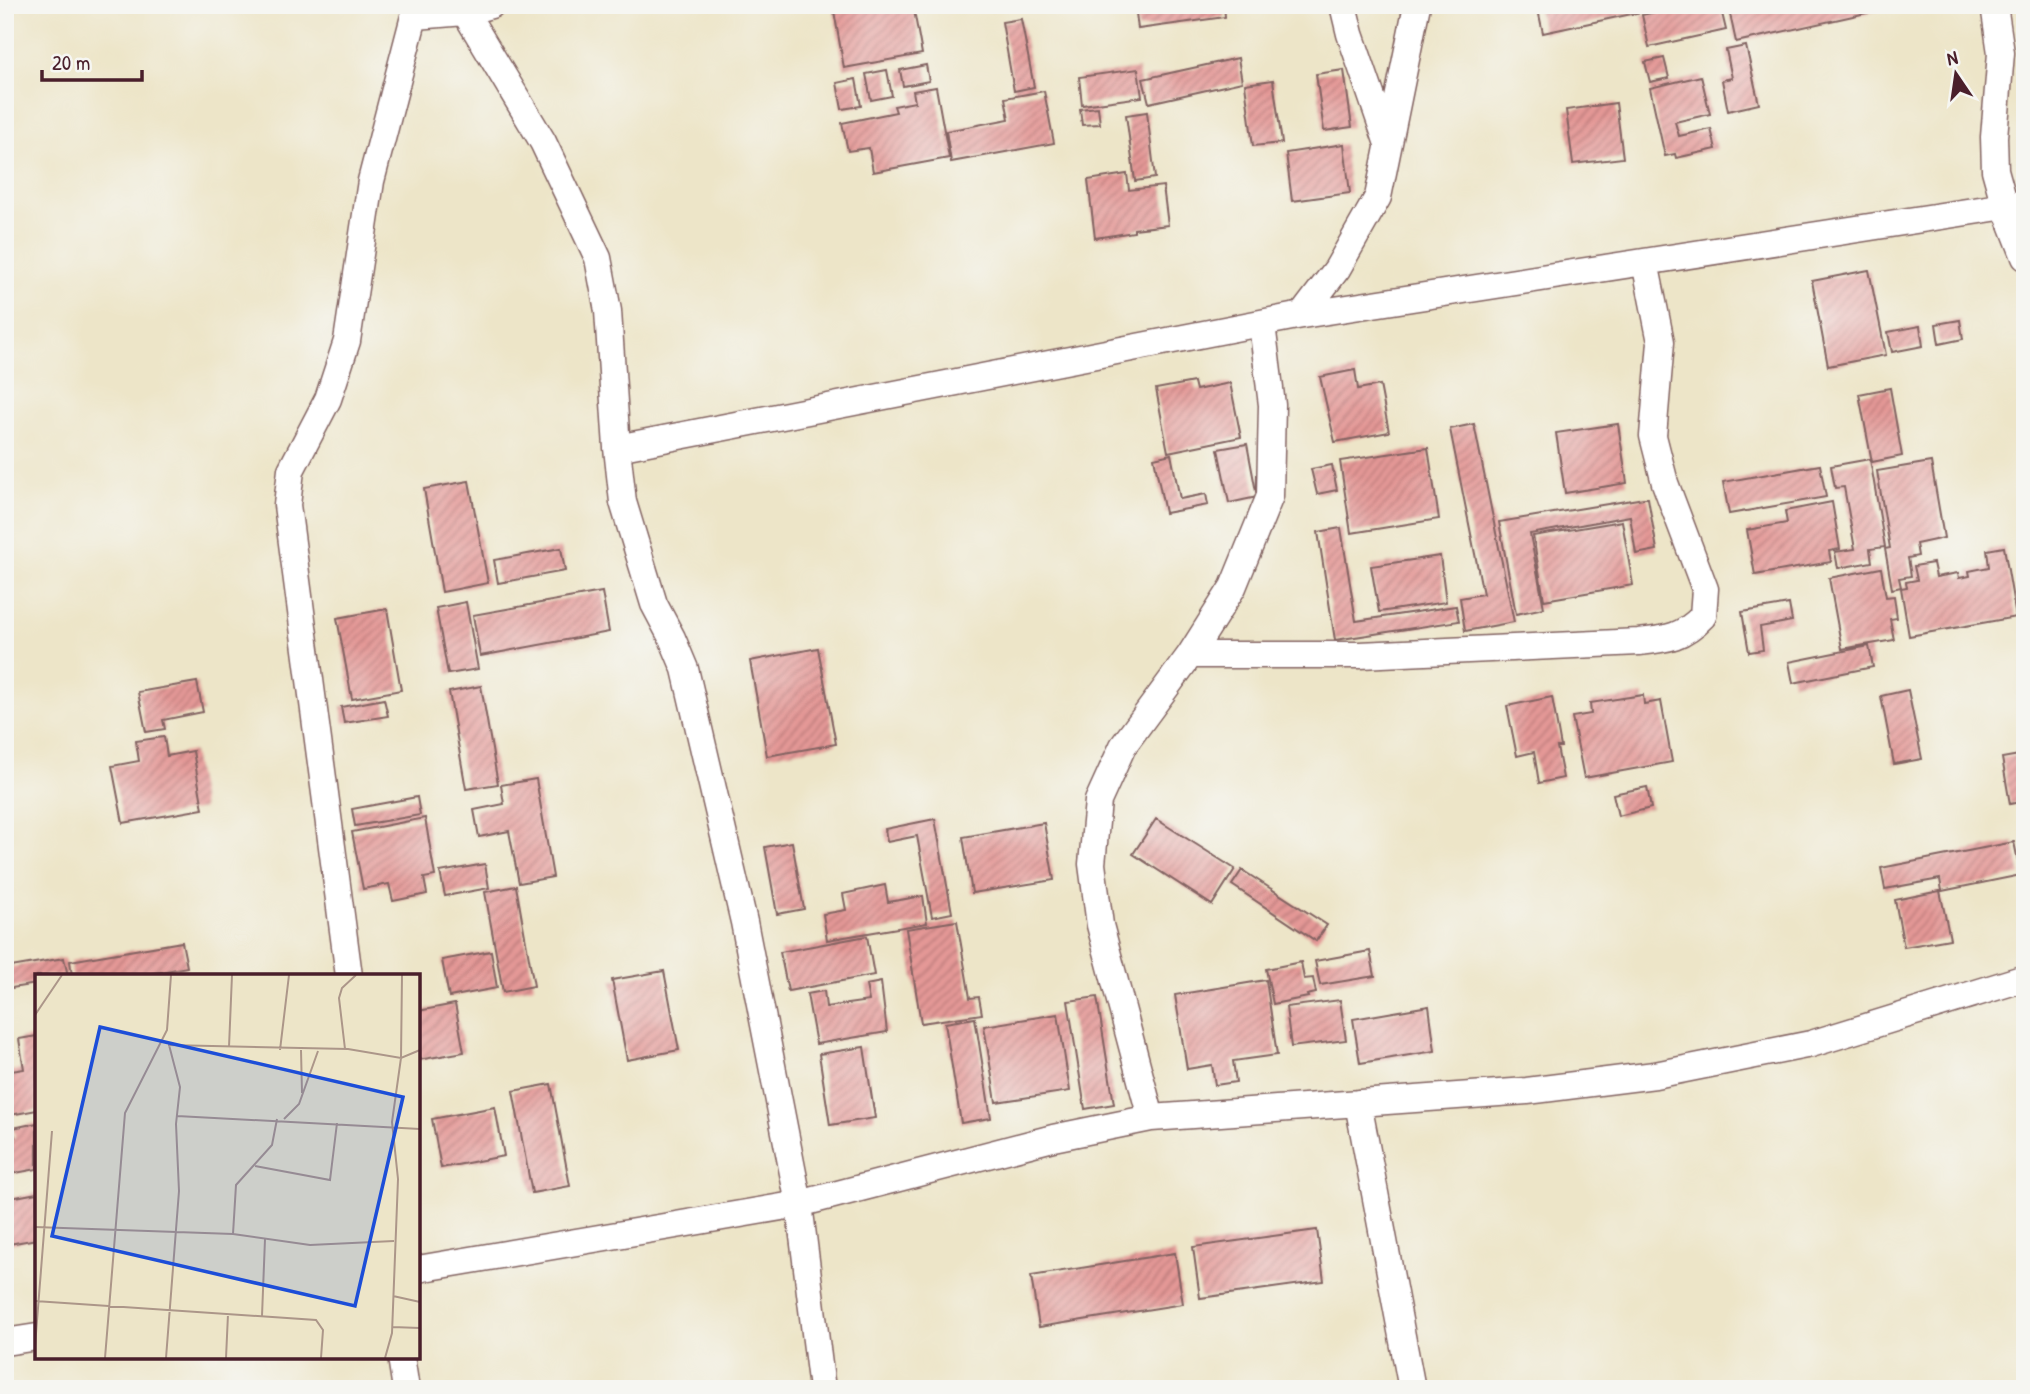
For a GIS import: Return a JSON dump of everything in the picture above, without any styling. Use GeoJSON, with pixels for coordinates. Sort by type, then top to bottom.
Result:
{"type":"FeatureCollection","features":[{"type":"Feature","properties":{"kind":"street"},"geometry":{"type":"LineString","coordinates":[[349,974],[287,505],[291,471],[328,399],[347,341],[372,181],[417,11],[465,12],[491,5]]}},
{"type":"Feature","properties":{"kind":"street"},"geometry":{"type":"LineString","coordinates":[[1343,5],[1350,34],[1388,143]]}},
{"type":"Feature","properties":{"kind":"street"},"geometry":{"type":"LineString","coordinates":[[1302,315],[1337,269],[1378,197],[1417,5]]}},
{"type":"Feature","properties":{"kind":"street"},"geometry":{"type":"LineString","coordinates":[[1994,5],[2001,53],[1994,137],[1995,170],[2015,204],[2025,257]]}},
{"type":"Feature","properties":{"kind":"street"},"geometry":{"type":"LineString","coordinates":[[465,12],[543,142],[597,258],[608,311],[617,448],[624,502],[654,604],[685,669],[744,922],[799,1204],[822,1389]]}},
{"type":"Feature","properties":{"kind":"street"},"geometry":{"type":"LineString","coordinates":[[617,448],[1302,315],[2015,204]]}},
{"type":"Feature","properties":{"kind":"street"},"geometry":{"type":"LineString","coordinates":[[1191,655],[1360,655],[1639,642],[1666,639],[1689,631],[1703,616],[1705,589],[1665,483],[1653,436],[1661,342],[1645,262]]}},
{"type":"Feature","properties":{"kind":"street"},"geometry":{"type":"LineString","coordinates":[[1151,1118],[1100,925],[1092,864],[1098,801],[1123,746],[1191,655],[1233,587],[1270,496],[1272,405],[1262,324]]}},
{"type":"Feature","properties":{"kind":"street"},"geometry":{"type":"LineString","coordinates":[[420,1269],[799,1204],[1053,1138],[1151,1118],[1527,1091],[1655,1075],[1811,1044],[2025,978]]}},
{"type":"Feature","properties":{"kind":"street"},"geometry":{"type":"LineString","coordinates":[[1358,1102],[1412,1389]]}},
{"type":"Feature","properties":{"kind":"street"},"geometry":{"type":"LineString","coordinates":[[5,1342],[35,1337]]}},
{"type":"Feature","properties":{"kind":"street"},"geometry":{"type":"LineString","coordinates":[[401,1359],[406,1389]]}},
{"type":"Feature","properties":{"kind":"building"},"geometry":{"type":"Polygon","coordinates":[[[864,5],[913,5],[922,54],[844,68],[834,11],[864,5]]]}},
{"type":"Feature","properties":{"kind":"building"},"geometry":{"type":"Polygon","coordinates":[[[1135,5],[1224,5],[1225,17],[1138,29],[1135,5]]]}},
{"type":"Feature","properties":{"kind":"building"},"geometry":{"type":"Polygon","coordinates":[[[1537,5],[1640,5],[1641,12],[1543,33],[1537,5]]]}},
{"type":"Feature","properties":{"kind":"building"},"geometry":{"type":"Polygon","coordinates":[[[1685,5],[1720,5],[1726,30],[1649,47],[1642,15],[1685,5]]]}},
{"type":"Feature","properties":{"kind":"building"},"geometry":{"type":"Polygon","coordinates":[[[1728,5],[1898,5],[1898,6],[1736,42],[1728,5]]]}},
{"type":"Feature","properties":{"kind":"building"},"geometry":{"type":"Polygon","coordinates":[[[1021,19],[1034,87],[1014,91],[1002,22],[1021,19]]]}},
{"type":"Feature","properties":{"kind":"building"},"geometry":{"type":"Polygon","coordinates":[[[1746,46],[1759,104],[1728,111],[1722,80],[1732,78],[1726,50],[1746,46]]]}},
{"type":"Feature","properties":{"kind":"building"},"geometry":{"type":"Polygon","coordinates":[[[1238,58],[1242,82],[1149,103],[1143,79],[1238,58]]]}},
{"type":"Feature","properties":{"kind":"building"},"geometry":{"type":"Polygon","coordinates":[[[1664,58],[1669,78],[1650,82],[1645,62],[1664,58]]]}},
{"type":"Feature","properties":{"kind":"building"},"geometry":{"type":"Polygon","coordinates":[[[926,65],[929,81],[903,86],[900,70],[926,65]]]}},
{"type":"Feature","properties":{"kind":"building"},"geometry":{"type":"Polygon","coordinates":[[[1138,69],[1142,97],[1082,105],[1079,77],[1138,69]]]}},
{"type":"Feature","properties":{"kind":"building"},"geometry":{"type":"Polygon","coordinates":[[[887,70],[892,96],[871,100],[866,74],[887,70]]]}},
{"type":"Feature","properties":{"kind":"building"},"geometry":{"type":"Polygon","coordinates":[[[1344,70],[1352,127],[1324,131],[1316,74],[1344,70]]]}},
{"type":"Feature","properties":{"kind":"building"},"geometry":{"type":"Polygon","coordinates":[[[1701,76],[1710,114],[1675,122],[1679,136],[1711,129],[1716,149],[1676,158],[1675,154],[1665,156],[1650,88],[1701,76]]]}},
{"type":"Feature","properties":{"kind":"building"},"geometry":{"type":"Polygon","coordinates":[[[856,79],[861,106],[842,109],[837,83],[856,79]]]}},
{"type":"Feature","properties":{"kind":"building"},"geometry":{"type":"Polygon","coordinates":[[[1273,80],[1282,143],[1253,146],[1245,84],[1273,80]]]}},
{"type":"Feature","properties":{"kind":"building"},"geometry":{"type":"Polygon","coordinates":[[[936,87],[949,158],[873,172],[869,148],[848,151],[842,123],[896,112],[894,106],[915,102],[913,91],[936,87]]]}},
{"type":"Feature","properties":{"kind":"building"},"geometry":{"type":"Polygon","coordinates":[[[1044,91],[1054,143],[951,162],[946,131],[1009,119],[1005,98],[1044,91]]]}},
{"type":"Feature","properties":{"kind":"building"},"geometry":{"type":"Polygon","coordinates":[[[1616,103],[1623,158],[1573,164],[1566,110],[1616,103]]]}},
{"type":"Feature","properties":{"kind":"building"},"geometry":{"type":"Polygon","coordinates":[[[1098,107],[1100,124],[1082,125],[1080,109],[1098,107]]]}},
{"type":"Feature","properties":{"kind":"building"},"geometry":{"type":"Polygon","coordinates":[[[1147,112],[1155,178],[1135,181],[1126,115],[1147,112]]]}},
{"type":"Feature","properties":{"kind":"building"},"geometry":{"type":"Polygon","coordinates":[[[1344,144],[1350,193],[1292,201],[1286,153],[1344,144]]]}},
{"type":"Feature","properties":{"kind":"building"},"geometry":{"type":"Polygon","coordinates":[[[1127,174],[1129,190],[1163,186],[1168,225],[1095,238],[1088,180],[1127,174]]]}},
{"type":"Feature","properties":{"kind":"building"},"geometry":{"type":"Polygon","coordinates":[[[1869,270],[1886,355],[1828,366],[1812,281],[1869,270]]]}},
{"type":"Feature","properties":{"kind":"building"},"geometry":{"type":"Polygon","coordinates":[[[1960,320],[1963,339],[1939,344],[1936,324],[1960,320]]]}},
{"type":"Feature","properties":{"kind":"building"},"geometry":{"type":"Polygon","coordinates":[[[1920,326],[1923,346],[1892,352],[1888,332],[1920,326]]]}},
{"type":"Feature","properties":{"kind":"building"},"geometry":{"type":"Polygon","coordinates":[[[1355,370],[1358,389],[1380,385],[1389,432],[1335,442],[1320,377],[1355,370]]]}},
{"type":"Feature","properties":{"kind":"building"},"geometry":{"type":"Polygon","coordinates":[[[1194,382],[1196,390],[1230,383],[1241,437],[1168,452],[1156,389],[1194,382]]]}},
{"type":"Feature","properties":{"kind":"building"},"geometry":{"type":"Polygon","coordinates":[[[1890,388],[1902,456],[1872,462],[1859,394],[1890,388]]]}},
{"type":"Feature","properties":{"kind":"building"},"geometry":{"type":"Polygon","coordinates":[[[1474,424],[1514,622],[1465,631],[1460,598],[1483,594],[1450,429],[1474,424]]]}},
{"type":"Feature","properties":{"kind":"building"},"geometry":{"type":"Polygon","coordinates":[[[1618,424],[1627,483],[1565,493],[1556,433],[1618,424]]]}},
{"type":"Feature","properties":{"kind":"building"},"geometry":{"type":"Polygon","coordinates":[[[1247,444],[1257,497],[1229,503],[1218,449],[1247,444]]]}},
{"type":"Feature","properties":{"kind":"building"},"geometry":{"type":"Polygon","coordinates":[[[1428,448],[1439,519],[1351,533],[1340,461],[1428,448]]]}},
{"type":"Feature","properties":{"kind":"building"},"geometry":{"type":"Polygon","coordinates":[[[1171,454],[1180,499],[1206,494],[1208,505],[1165,513],[1154,458],[1171,454]]]}},
{"type":"Feature","properties":{"kind":"building"},"geometry":{"type":"Polygon","coordinates":[[[1870,459],[1885,547],[1870,549],[1872,562],[1838,568],[1835,552],[1855,549],[1844,487],[1835,488],[1831,466],[1870,459]]]}},
{"type":"Feature","properties":{"kind":"building"},"geometry":{"type":"Polygon","coordinates":[[[1931,462],[1944,538],[1916,544],[1918,556],[1908,558],[1911,576],[1899,578],[1901,587],[1892,589],[1885,549],[1890,548],[1877,471],[1931,462]]]}},
{"type":"Feature","properties":{"kind":"building"},"geometry":{"type":"Polygon","coordinates":[[[1332,465],[1337,490],[1317,494],[1311,469],[1332,465]]]}},
{"type":"Feature","properties":{"kind":"building"},"geometry":{"type":"Polygon","coordinates":[[[1820,465],[1826,497],[1729,514],[1723,482],[1820,465]]]}},
{"type":"Feature","properties":{"kind":"building"},"geometry":{"type":"Polygon","coordinates":[[[469,481],[488,583],[442,592],[424,489],[469,481]]]}},
{"type":"Feature","properties":{"kind":"building"},"geometry":{"type":"Polygon","coordinates":[[[1648,498],[1657,550],[1636,554],[1630,516],[1530,534],[1544,608],[1516,614],[1499,522],[1648,498]]]}},
{"type":"Feature","properties":{"kind":"building"},"geometry":{"type":"Polygon","coordinates":[[[1832,502],[1840,549],[1829,551],[1831,562],[1755,575],[1747,530],[1787,523],[1785,511],[1832,502]]]}},
{"type":"Feature","properties":{"kind":"building"},"geometry":{"type":"Polygon","coordinates":[[[1622,521],[1633,585],[1544,600],[1533,536],[1622,521]]]}},
{"type":"Feature","properties":{"kind":"building"},"geometry":{"type":"Polygon","coordinates":[[[1341,528],[1356,621],[1456,606],[1459,621],[1335,640],[1318,532],[1341,528]]]}},
{"type":"Feature","properties":{"kind":"building"},"geometry":{"type":"Polygon","coordinates":[[[2004,547],[2016,617],[1909,636],[1901,588],[1907,587],[1906,582],[1917,580],[1914,566],[1933,563],[1936,577],[1958,573],[1959,578],[1970,576],[1969,571],[1989,567],[1987,550],[2004,547]]]}},
{"type":"Feature","properties":{"kind":"building"},"geometry":{"type":"Polygon","coordinates":[[[561,548],[565,571],[498,583],[494,560],[561,548]]]}},
{"type":"Feature","properties":{"kind":"building"},"geometry":{"type":"Polygon","coordinates":[[[1440,556],[1446,602],[1379,612],[1371,566],[1440,556]]]}},
{"type":"Feature","properties":{"kind":"building"},"geometry":{"type":"Polygon","coordinates":[[[1881,568],[1886,597],[1894,596],[1897,618],[1890,619],[1894,640],[1842,649],[1829,578],[1881,568]]]}},
{"type":"Feature","properties":{"kind":"building"},"geometry":{"type":"Polygon","coordinates":[[[602,592],[609,632],[480,656],[473,615],[602,592]]]}},
{"type":"Feature","properties":{"kind":"building"},"geometry":{"type":"Polygon","coordinates":[[[466,602],[478,669],[448,674],[436,608],[466,602]]]}},
{"type":"Feature","properties":{"kind":"building"},"geometry":{"type":"Polygon","coordinates":[[[1789,604],[1792,621],[1760,627],[1763,650],[1749,652],[1742,612],[1789,604]]]}},
{"type":"Feature","properties":{"kind":"building"},"geometry":{"type":"Polygon","coordinates":[[[387,609],[401,690],[352,699],[337,618],[387,609]]]}},
{"type":"Feature","properties":{"kind":"building"},"geometry":{"type":"Polygon","coordinates":[[[1869,646],[1873,667],[1793,683],[1789,662],[1869,646]]]}},
{"type":"Feature","properties":{"kind":"building"},"geometry":{"type":"Polygon","coordinates":[[[818,648],[836,744],[767,756],[750,661],[818,648]]]}},
{"type":"Feature","properties":{"kind":"building"},"geometry":{"type":"Polygon","coordinates":[[[197,682],[203,712],[163,720],[165,729],[146,732],[138,692],[197,682]]]}},
{"type":"Feature","properties":{"kind":"building"},"geometry":{"type":"Polygon","coordinates":[[[481,686],[498,784],[466,789],[449,692],[481,686]]]}},
{"type":"Feature","properties":{"kind":"building"},"geometry":{"type":"Polygon","coordinates":[[[1908,690],[1922,759],[1894,764],[1881,696],[1908,690]]]}},
{"type":"Feature","properties":{"kind":"building"},"geometry":{"type":"Polygon","coordinates":[[[1643,695],[1644,704],[1661,701],[1672,762],[1584,778],[1572,717],[1591,714],[1590,703],[1643,695]]]}},
{"type":"Feature","properties":{"kind":"building"},"geometry":{"type":"Polygon","coordinates":[[[1552,697],[1561,747],[1557,747],[1563,778],[1539,783],[1534,752],[1517,756],[1507,706],[1552,697]]]}},
{"type":"Feature","properties":{"kind":"building"},"geometry":{"type":"Polygon","coordinates":[[[384,699],[388,716],[344,723],[341,707],[384,699]]]}},
{"type":"Feature","properties":{"kind":"building"},"geometry":{"type":"Polygon","coordinates":[[[164,737],[167,756],[193,751],[203,809],[123,823],[112,766],[139,761],[136,741],[164,737]]]}},
{"type":"Feature","properties":{"kind":"building"},"geometry":{"type":"Polygon","coordinates":[[[2025,754],[2025,801],[2010,804],[2002,758],[2025,754]]]}},
{"type":"Feature","properties":{"kind":"building"},"geometry":{"type":"Polygon","coordinates":[[[536,779],[553,877],[519,883],[509,831],[479,837],[474,810],[504,804],[501,785],[536,779]]]}},
{"type":"Feature","properties":{"kind":"building"},"geometry":{"type":"Polygon","coordinates":[[[1647,787],[1651,808],[1618,816],[1613,794],[1647,787]]]}},
{"type":"Feature","properties":{"kind":"building"},"geometry":{"type":"Polygon","coordinates":[[[417,797],[420,815],[355,826],[352,809],[417,797]]]}},
{"type":"Feature","properties":{"kind":"building"},"geometry":{"type":"Polygon","coordinates":[[[425,818],[435,876],[424,878],[427,894],[393,901],[389,884],[363,889],[352,832],[425,818]]]}},
{"type":"Feature","properties":{"kind":"building"},"geometry":{"type":"Polygon","coordinates":[[[935,819],[952,913],[932,917],[917,836],[887,842],[885,829],[935,819]]]}},
{"type":"Feature","properties":{"kind":"building"},"geometry":{"type":"Polygon","coordinates":[[[1156,819],[1235,869],[1212,905],[1133,854],[1156,819]]]}},
{"type":"Feature","properties":{"kind":"building"},"geometry":{"type":"Polygon","coordinates":[[[1044,823],[1054,880],[972,893],[963,837],[1044,823]]]}},
{"type":"Feature","properties":{"kind":"building"},"geometry":{"type":"Polygon","coordinates":[[[792,842],[804,909],[777,914],[765,847],[792,842]]]}},
{"type":"Feature","properties":{"kind":"building"},"geometry":{"type":"Polygon","coordinates":[[[2014,842],[2021,875],[1942,891],[1940,879],[1885,889],[1881,868],[2014,842]]]}},
{"type":"Feature","properties":{"kind":"building"},"geometry":{"type":"Polygon","coordinates":[[[485,864],[489,888],[445,896],[440,872],[485,864]]]}},
{"type":"Feature","properties":{"kind":"building"},"geometry":{"type":"Polygon","coordinates":[[[1242,870],[1327,925],[1316,941],[1232,885],[1242,870]]]}},
{"type":"Feature","properties":{"kind":"building"},"geometry":{"type":"Polygon","coordinates":[[[885,885],[888,902],[923,896],[927,923],[827,940],[823,914],[846,910],[843,894],[885,885]]]}},
{"type":"Feature","properties":{"kind":"building"},"geometry":{"type":"Polygon","coordinates":[[[516,886],[534,986],[503,992],[485,892],[516,886]]]}},
{"type":"Feature","properties":{"kind":"building"},"geometry":{"type":"Polygon","coordinates":[[[1940,891],[1950,939],[1904,947],[1895,900],[1940,891]]]}},
{"type":"Feature","properties":{"kind":"building"},"geometry":{"type":"Polygon","coordinates":[[[957,921],[970,998],[979,997],[982,1014],[921,1023],[906,929],[957,921]]]}},
{"type":"Feature","properties":{"kind":"building"},"geometry":{"type":"Polygon","coordinates":[[[867,936],[874,975],[788,991],[780,952],[867,936]]]}},
{"type":"Feature","properties":{"kind":"building"},"geometry":{"type":"Polygon","coordinates":[[[182,942],[187,967],[150,974],[72,974],[70,961],[182,942]]]}},
{"type":"Feature","properties":{"kind":"building"},"geometry":{"type":"Polygon","coordinates":[[[491,951],[497,988],[449,997],[442,960],[491,951]]]}},
{"type":"Feature","properties":{"kind":"building"},"geometry":{"type":"Polygon","coordinates":[[[1370,951],[1375,976],[1320,985],[1315,961],[1370,951]]]}},
{"type":"Feature","properties":{"kind":"building"},"geometry":{"type":"Polygon","coordinates":[[[64,958],[68,974],[35,974],[35,984],[5,989],[5,968],[64,958]]]}},
{"type":"Feature","properties":{"kind":"building"},"geometry":{"type":"Polygon","coordinates":[[[1301,962],[1304,979],[1313,978],[1316,993],[1273,1004],[1266,969],[1301,962]]]}},
{"type":"Feature","properties":{"kind":"building"},"geometry":{"type":"Polygon","coordinates":[[[664,971],[679,1050],[627,1060],[612,980],[664,971]]]}},
{"type":"Feature","properties":{"kind":"building"},"geometry":{"type":"Polygon","coordinates":[[[1266,980],[1277,1055],[1233,1061],[1236,1082],[1215,1085],[1212,1065],[1187,1069],[1175,995],[1266,980]]]}},
{"type":"Feature","properties":{"kind":"building"},"geometry":{"type":"Polygon","coordinates":[[[881,982],[887,1032],[816,1044],[807,994],[824,991],[826,1007],[869,1001],[866,985],[881,982]]]}},
{"type":"Feature","properties":{"kind":"building"},"geometry":{"type":"Polygon","coordinates":[[[1097,997],[1114,1104],[1085,1109],[1068,1001],[1097,997]]]}},
{"type":"Feature","properties":{"kind":"building"},"geometry":{"type":"Polygon","coordinates":[[[1340,1000],[1346,1040],[1291,1047],[1286,1007],[1340,1000]]]}},
{"type":"Feature","properties":{"kind":"building"},"geometry":{"type":"Polygon","coordinates":[[[455,1004],[464,1052],[420,1060],[420,1011],[455,1004]]]}},
{"type":"Feature","properties":{"kind":"building"},"geometry":{"type":"Polygon","coordinates":[[[1429,1006],[1435,1051],[1360,1063],[1353,1019],[1429,1006]]]}},
{"type":"Feature","properties":{"kind":"building"},"geometry":{"type":"Polygon","coordinates":[[[1058,1014],[1070,1091],[996,1102],[984,1026],[1058,1014]]]}},
{"type":"Feature","properties":{"kind":"building"},"geometry":{"type":"Polygon","coordinates":[[[975,1018],[991,1118],[961,1123],[945,1023],[975,1018]]]}},
{"type":"Feature","properties":{"kind":"building"},"geometry":{"type":"Polygon","coordinates":[[[35,1036],[35,1110],[5,1116],[5,1072],[24,1069],[19,1039],[35,1036]]]}},
{"type":"Feature","properties":{"kind":"building"},"geometry":{"type":"Polygon","coordinates":[[[864,1047],[875,1118],[830,1125],[819,1054],[864,1047]]]}},
{"type":"Feature","properties":{"kind":"building"},"geometry":{"type":"Polygon","coordinates":[[[551,1084],[570,1186],[532,1193],[513,1091],[551,1084]]]}},
{"type":"Feature","properties":{"kind":"building"},"geometry":{"type":"Polygon","coordinates":[[[495,1107],[504,1156],[441,1168],[432,1119],[495,1107]]]}},
{"type":"Feature","properties":{"kind":"building"},"geometry":{"type":"Polygon","coordinates":[[[35,1123],[35,1169],[5,1175],[5,1139],[15,1137],[13,1128],[35,1123]]]}},
{"type":"Feature","properties":{"kind":"building"},"geometry":{"type":"Polygon","coordinates":[[[35,1193],[35,1239],[9,1244],[5,1224],[5,1199],[35,1193]]]}},
{"type":"Feature","properties":{"kind":"building"},"geometry":{"type":"Polygon","coordinates":[[[1317,1230],[1324,1281],[1200,1298],[1193,1247],[1317,1230]]]}},
{"type":"Feature","properties":{"kind":"building"},"geometry":{"type":"Polygon","coordinates":[[[1175,1253],[1183,1304],[1039,1327],[1031,1276],[1175,1253]]]}}]}
